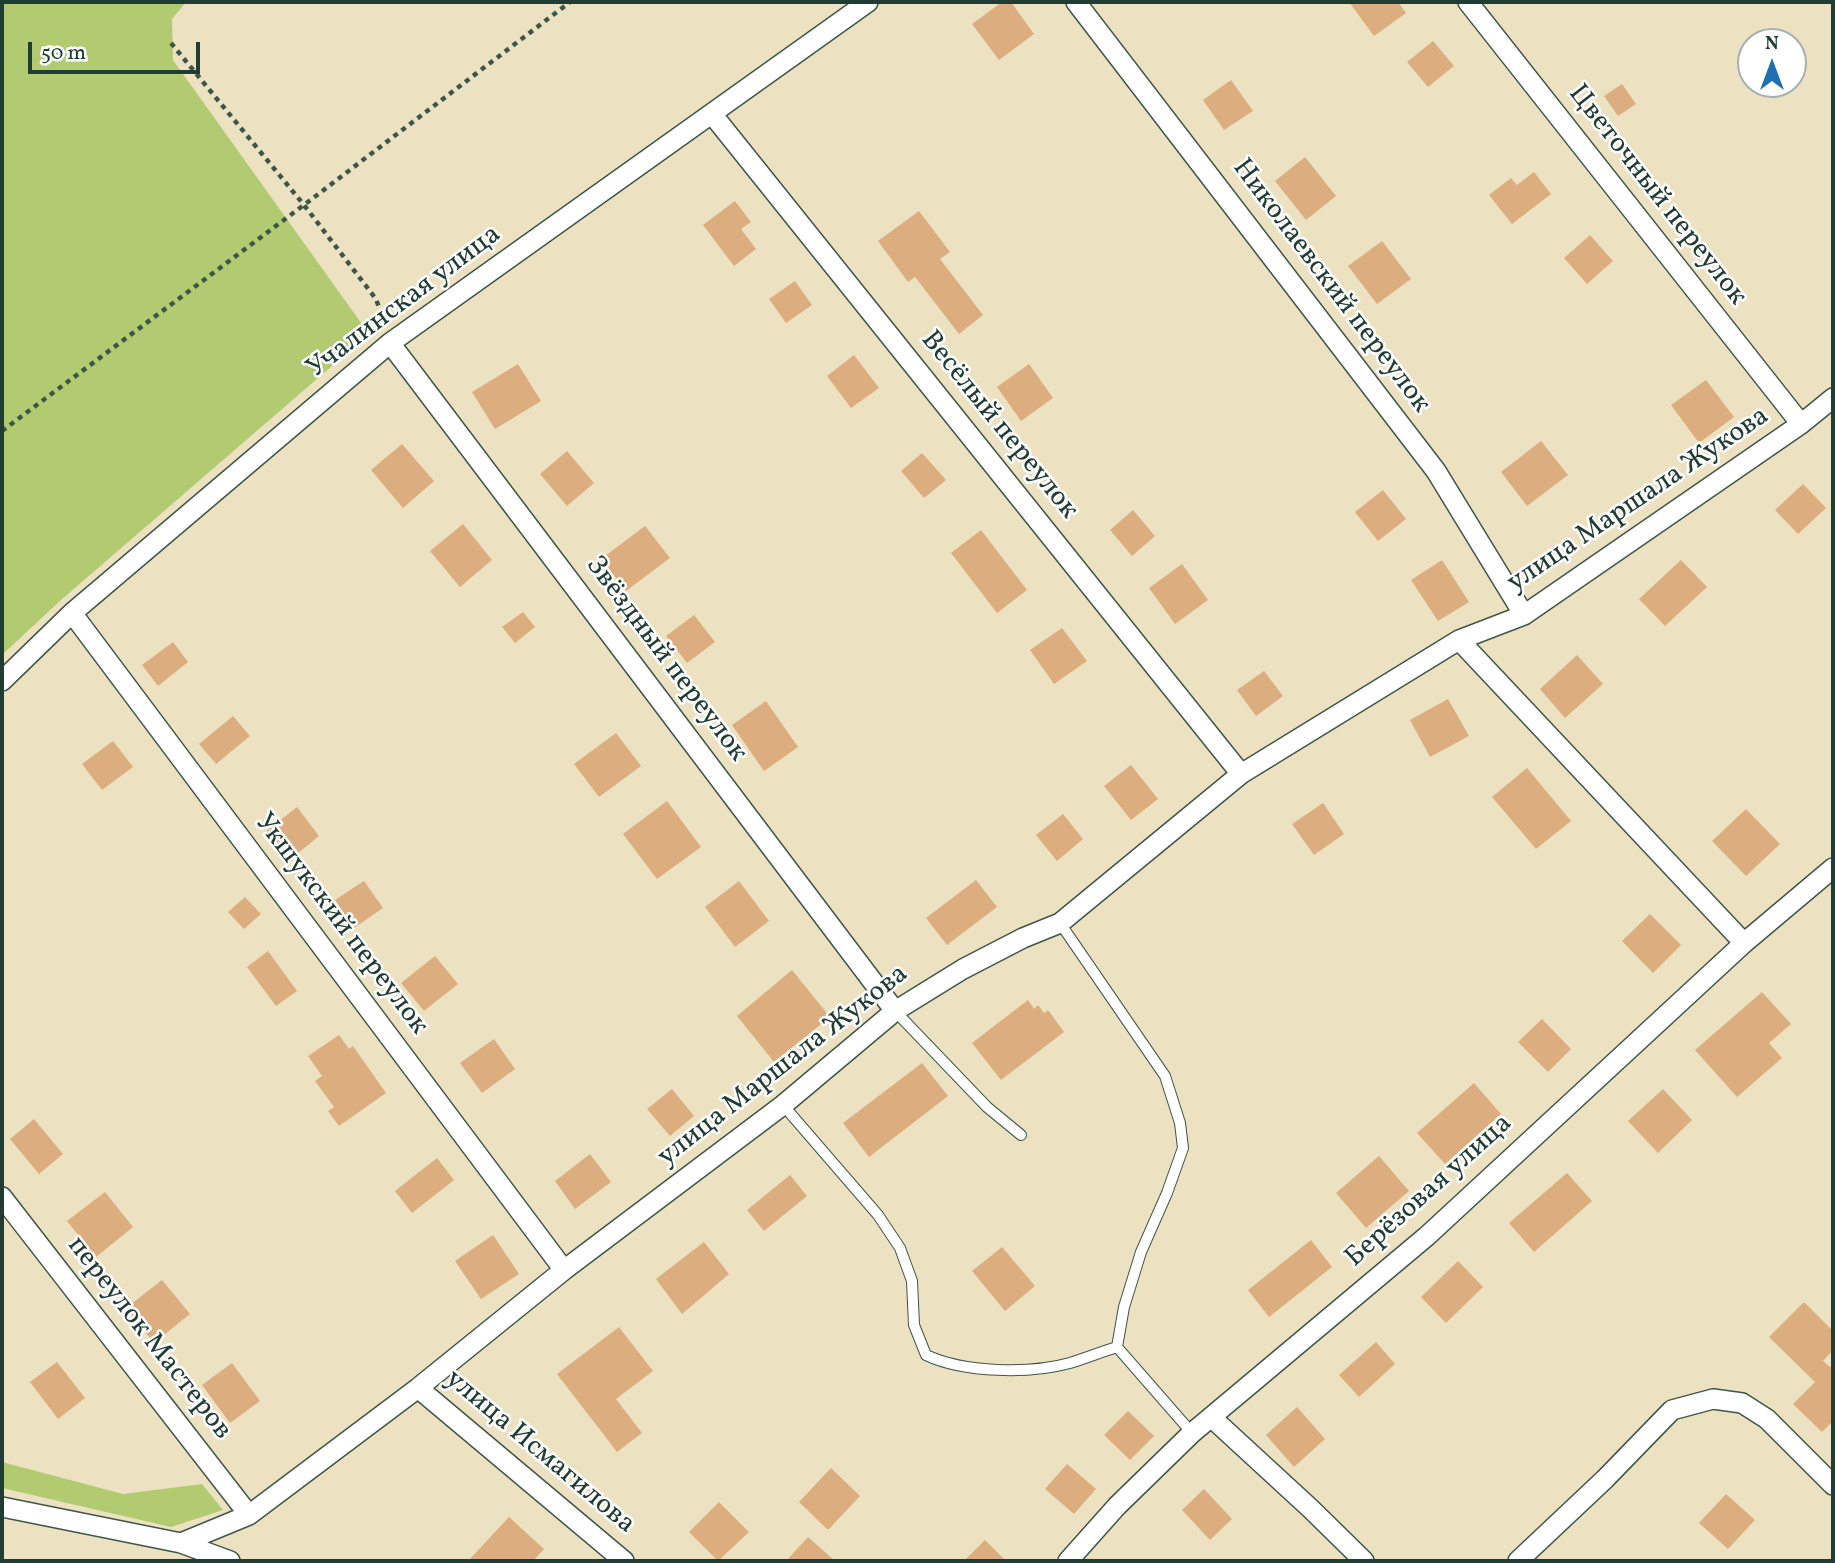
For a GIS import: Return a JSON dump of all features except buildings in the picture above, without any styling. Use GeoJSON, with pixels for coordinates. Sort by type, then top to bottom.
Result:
{"type":"FeatureCollection","features":[{"type":"Feature","properties":{"kind":"street","name":"Учалинская улица"},"geometry":{"type":"LineString","coordinates":[[2,681],[72,613],[390,343],[868,2]]}},
{"type":"Feature","properties":{"kind":"street","name":"Николаевский переулок"},"geometry":{"type":"LineString","coordinates":[[1076,2],[1436,471],[1524,615]]}},
{"type":"Feature","properties":{"kind":"street","name":"Цветочный переулок"},"geometry":{"type":"LineString","coordinates":[[1468,2],[1801,424]]}},
{"type":"Feature","properties":{"kind":"street","name":"Весёлый переулок"},"geometry":{"type":"LineString","coordinates":[[712,114],[1241,774]]}},
{"type":"Feature","properties":{"kind":"street","name":"Звёздный переулок"},"geometry":{"type":"LineString","coordinates":[[390,343],[895,1011]]}},
{"type":"Feature","properties":{"kind":"street","name":"улица Маршала Жукова"},"geometry":{"type":"LineString","coordinates":[[181,1543],[249,1516],[418,1388],[564,1270],[783,1105],[895,1011],[963,969],[1023,937],[1060,923],[1241,774],[1459,640],[1524,615],[1801,424],[1833,398]]}},
{"type":"Feature","properties":{"kind":"street","name":"Укшукский переулок"},"geometry":{"type":"LineString","coordinates":[[72,613],[564,1270]]}},
{"type":"Feature","properties":{"kind":"street"},"geometry":{"type":"LineString","coordinates":[[1459,640],[1744,943]]}},
{"type":"Feature","properties":{"kind":"street","name":"Берёзовая улица"},"geometry":{"type":"LineString","coordinates":[[1068,1561],[1117,1506],[1192,1433],[1427,1236],[1744,943],[1833,868]]}},
{"type":"Feature","properties":{"kind":"street","name":"переулок Мастеров"},"geometry":{"type":"LineString","coordinates":[[2,1197],[249,1516]]}},
{"type":"Feature","properties":{"kind":"street","name":"улица Исмагилова"},"geometry":{"type":"LineString","coordinates":[[418,1388],[624,1561]]}},
{"type":"Feature","properties":{"kind":"street"},"geometry":{"type":"LineString","coordinates":[[1518,1561],[1605,1479],[1672,1410],[1713,1399],[1742,1403],[1767,1419],[1833,1485]]}},
{"type":"Feature","properties":{"kind":"street"},"geometry":{"type":"LineString","coordinates":[[1211,1417],[1311,1508],[1364,1561]]}},
{"type":"Feature","properties":{"kind":"street"},"geometry":{"type":"LineString","coordinates":[[2,1507],[181,1543],[230,1561]]}},
{"type":"Feature","properties":{"kind":"lane"},"geometry":{"type":"LineString","coordinates":[[1060,923],[1165,1076],[1180,1123],[1183,1148],[1141,1252],[1124,1307],[1116,1346]]}},
{"type":"Feature","properties":{"kind":"lane"},"geometry":{"type":"LineString","coordinates":[[895,1011],[987,1107],[1021,1135]]}},
{"type":"Feature","properties":{"kind":"lane"},"geometry":{"type":"LineString","coordinates":[[783,1105],[878,1215],[901,1248],[912,1281],[914,1325],[926,1355],[944,1363],[976,1368],[1030,1370],[1069,1363],[1116,1346]]}},
{"type":"Feature","properties":{"kind":"lane"},"geometry":{"type":"LineString","coordinates":[[1116,1346],[1192,1433]]}},
{"type":"Feature","properties":{"kind":"path"},"geometry":{"type":"LineString","coordinates":[[2,431],[570,2]]}},
{"type":"Feature","properties":{"kind":"path"},"geometry":{"type":"LineString","coordinates":[[171,43],[304,205],[376,299],[390,343]]}},
{"type":"Feature","properties":{"kind":"green space"},"geometry":{"type":"Polygon","coordinates":[[[2,2],[186,2],[172,19],[173,60],[369,334],[61,600],[2,655],[2,2]]]}},
{"type":"Feature","properties":{"kind":"green space"},"geometry":{"type":"Polygon","coordinates":[[[2,1462],[123,1494],[202,1484],[223,1510],[171,1527],[2,1488],[2,1462]]]}}]}
